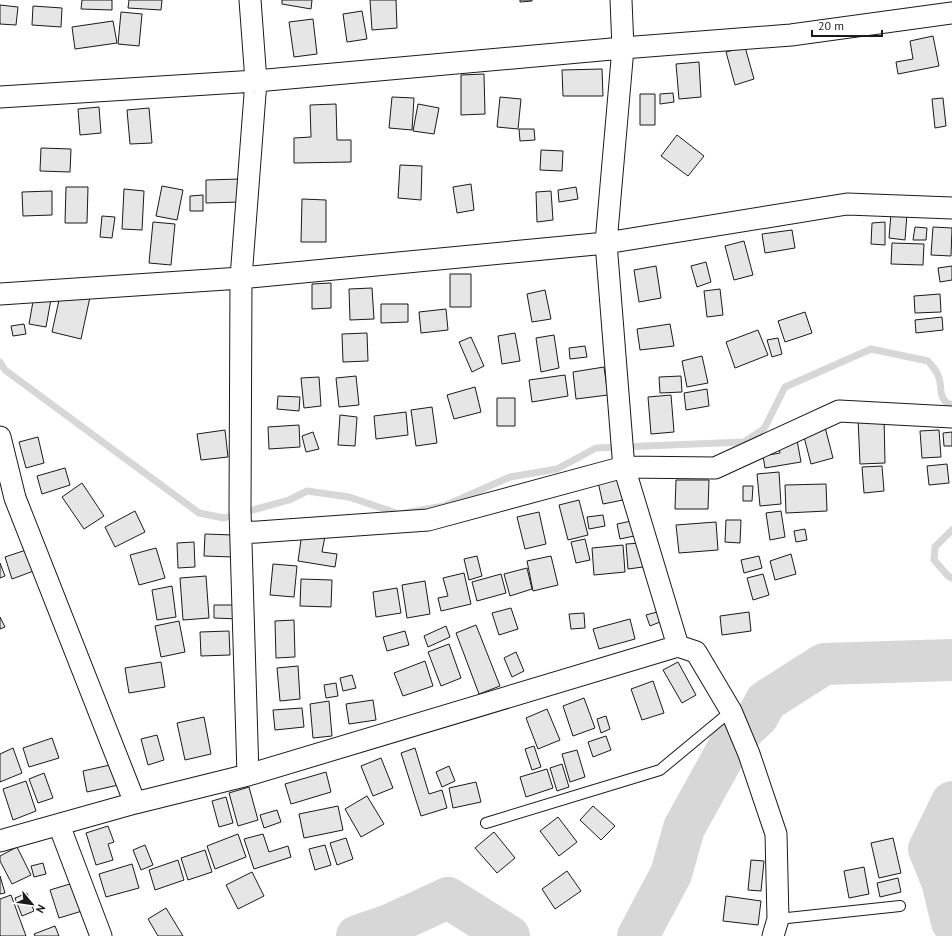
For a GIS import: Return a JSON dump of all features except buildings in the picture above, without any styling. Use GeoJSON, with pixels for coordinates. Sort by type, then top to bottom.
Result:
{"type":"FeatureCollection","features":[{"type":"Feature","properties":{"kind":"street"},"geometry":{"type":"LineString","coordinates":[[248,775],[241,521],[241,278],[256,81],[250,0]]}},
{"type":"Feature","properties":{"kind":"street"},"geometry":{"type":"LineString","coordinates":[[621,0],[623,48],[606,243],[623,453],[678,646]]}},
{"type":"Feature","properties":{"kind":"street"},"geometry":{"type":"LineString","coordinates":[[0,97],[256,81],[623,48],[791,35],[952,13]]}},
{"type":"Feature","properties":{"kind":"street"},"geometry":{"type":"LineString","coordinates":[[0,294],[241,278],[606,243],[848,204],[952,208]]}},
{"type":"Feature","properties":{"kind":"street"},"geometry":{"type":"LineString","coordinates":[[241,521],[428,520],[623,453],[715,468],[839,411],[952,417]]}},
{"type":"Feature","properties":{"kind":"street"},"geometry":{"type":"LineString","coordinates":[[0,437],[7,499],[135,803]]}},
{"type":"Feature","properties":{"kind":"street"},"geometry":{"type":"LineString","coordinates":[[0,841],[135,803],[248,775],[678,646],[696,652],[732,714],[749,754],[776,834],[776,927]]}},
{"type":"Feature","properties":{"kind":"street"},"geometry":{"type":"LineString","coordinates":[[59,824],[101,936]]}},
{"type":"Feature","properties":{"kind":"lane"},"geometry":{"type":"LineString","coordinates":[[486,823],[660,770],[732,714]]}},
{"type":"Feature","properties":{"kind":"lane"},"geometry":{"type":"LineString","coordinates":[[776,927],[900,906]]}},
{"type":"Feature","properties":{"kind":"waterway"},"geometry":{"type":"LineString","coordinates":[[0,362],[5,370],[199,513],[224,518],[289,500],[307,491],[349,497],[399,514],[444,506],[510,477],[557,469],[596,448],[744,442],[764,429],[785,387],[871,349],[928,361],[938,375],[942,397],[947,403],[952,405]]}},
{"type":"Feature","properties":{"kind":"waterway"},"geometry":{"type":"LineString","coordinates":[[952,530],[935,547],[934,560],[948,576],[952,578]]}},
{"type":"Feature","properties":{"kind":"waterway"},"geometry":{"type":"LineString","coordinates":[[638,936],[671,874],[684,828],[732,741],[758,716],[766,701],[824,664],[952,660]]}},
{"type":"Feature","properties":{"kind":"waterway"},"geometry":{"type":"LineString","coordinates":[[952,802],[929,849],[942,881],[952,922]]}},
{"type":"Feature","properties":{"kind":"waterway"},"geometry":{"type":"LineString","coordinates":[[357,936],[389,925],[448,898],[509,936]]}}]}
